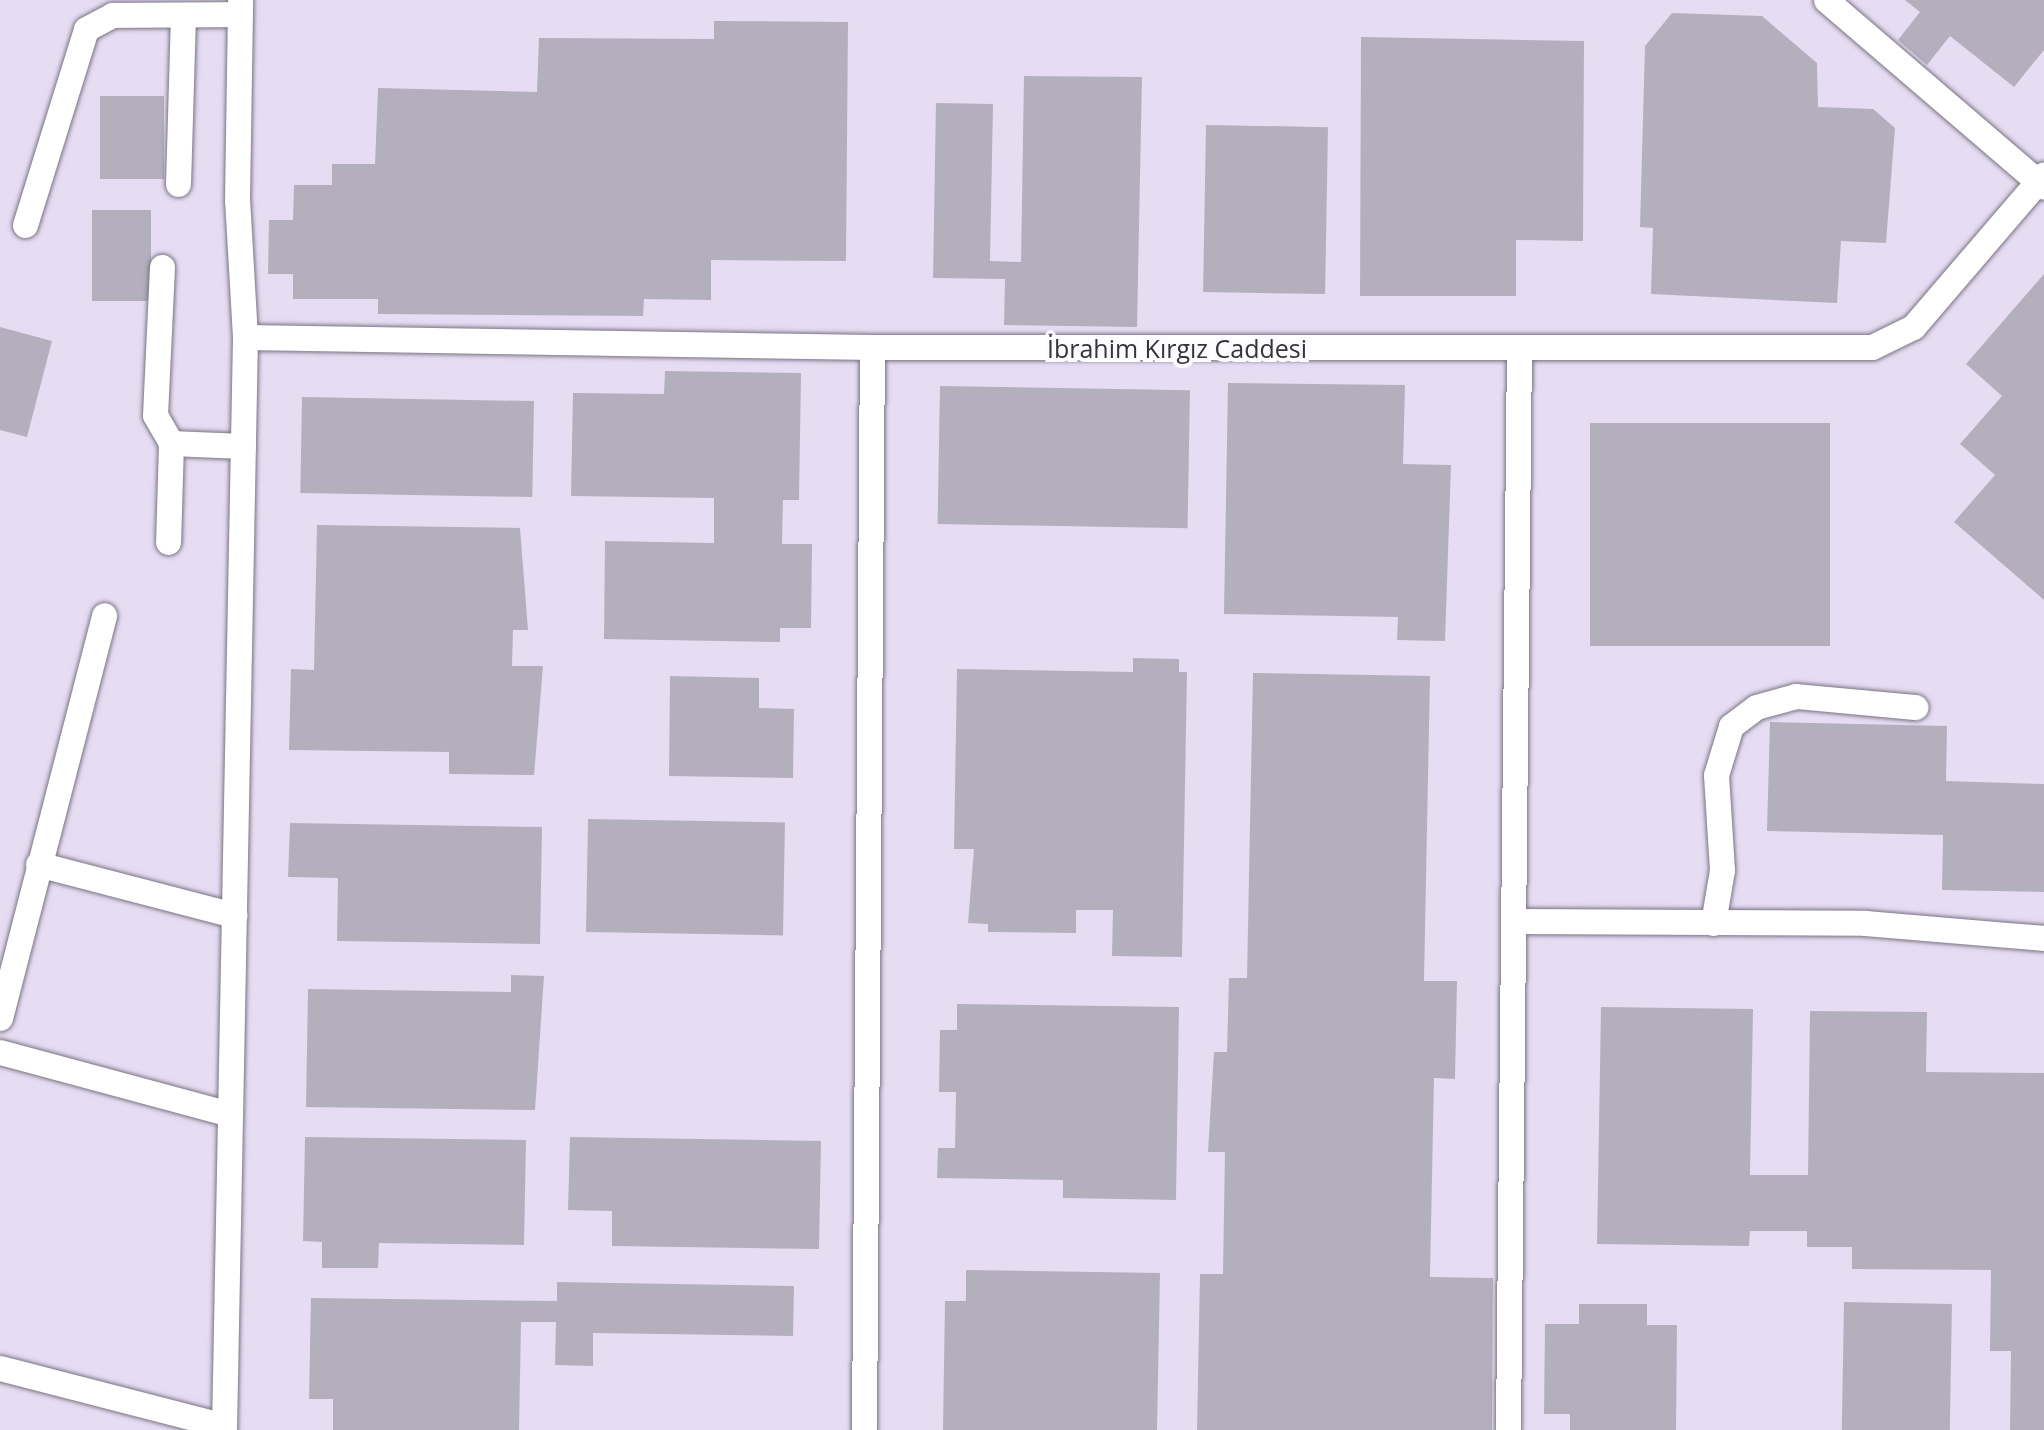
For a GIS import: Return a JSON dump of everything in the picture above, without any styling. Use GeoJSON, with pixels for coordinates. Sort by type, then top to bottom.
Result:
{"type":"FeatureCollection","features":[{"type":"Feature","properties":{"kind":"street"},"geometry":{"type":"LineString","coordinates":[[1826,0],[2042,181]]}},
{"type":"Feature","properties":{"kind":"street"},"geometry":{"type":"LineString","coordinates":[[0,1368],[224,1428],[245,338],[237,200],[240,7],[183,15],[112,15],[86,29],[25,225]]}},
{"type":"Feature","properties":{"kind":"street"},"geometry":{"type":"LineString","coordinates":[[178,184],[183,15]]}},
{"type":"Feature","properties":{"kind":"street","name":"İbrahim Kırgız Caddesi"},"geometry":{"type":"LineString","coordinates":[[245,338],[872,347],[1872,347],[1913,327],[2042,181]]}},
{"type":"Feature","properties":{"kind":"street"},"geometry":{"type":"LineString","coordinates":[[162,267],[155,414],[172,444],[168,542]]}},
{"type":"Feature","properties":{"kind":"street"},"geometry":{"type":"LineString","coordinates":[[864,1430],[872,347]]}},
{"type":"Feature","properties":{"kind":"street"},"geometry":{"type":"LineString","coordinates":[[1508,1430],[1519,349]]}},
{"type":"Feature","properties":{"kind":"street"},"geometry":{"type":"LineString","coordinates":[[172,444],[243,446]]}},
{"type":"Feature","properties":{"kind":"street"},"geometry":{"type":"LineString","coordinates":[[0,1018],[104,615]]}},
{"type":"Feature","properties":{"kind":"street"},"geometry":{"type":"LineString","coordinates":[[1713,923],[1722,870],[1716,775],[1731,726],[1756,707],[1796,696],[1915,707]]}},
{"type":"Feature","properties":{"kind":"street"},"geometry":{"type":"LineString","coordinates":[[38,864],[234,915]]}},
{"type":"Feature","properties":{"kind":"street"},"geometry":{"type":"LineString","coordinates":[[1515,921],[1865,923],[2044,938]]}},
{"type":"Feature","properties":{"kind":"street"},"geometry":{"type":"LineString","coordinates":[[0,1052],[230,1114]]}},
{"type":"Feature","properties":{"kind":"shaded area"},"geometry":{"type":"Polygon","coordinates":[[[0,0],[2044,0],[2044,1430],[0,1430],[0,0]]]}},
{"type":"Feature","properties":{"kind":"building"},"geometry":{"type":"Polygon","coordinates":[[[1905,0],[2044,0],[2044,50],[2014,87],[1950,36],[1927,65],[1898,40],[1920,12],[1905,0]]]}},
{"type":"Feature","properties":{"kind":"building"},"geometry":{"type":"Polygon","coordinates":[[[1672,13],[1762,16],[1817,63],[1818,107],[1873,109],[1895,128],[1886,243],[1841,241],[1837,303],[1651,294],[1653,228],[1640,227],[1645,46],[1672,13]]]}},
{"type":"Feature","properties":{"kind":"building"},"geometry":{"type":"Polygon","coordinates":[[[714,21],[848,22],[846,261],[711,260],[711,300],[644,299],[643,316],[378,314],[378,299],[293,299],[293,274],[268,274],[269,220],[293,220],[294,185],[332,185],[332,164],[375,164],[378,88],[537,92],[539,38],[714,39],[714,21]]]}},
{"type":"Feature","properties":{"kind":"building"},"geometry":{"type":"Polygon","coordinates":[[[1361,37],[1584,41],[1583,241],[1516,240],[1516,296],[1360,296],[1361,37]]]}},
{"type":"Feature","properties":{"kind":"building"},"geometry":{"type":"Polygon","coordinates":[[[1024,76],[1142,77],[1137,327],[1004,325],[1005,279],[933,278],[936,103],[993,104],[990,261],[1021,262],[1024,76]]]}},
{"type":"Feature","properties":{"kind":"building"},"geometry":{"type":"Polygon","coordinates":[[[100,96],[164,96],[164,179],[100,179],[100,96]]]}},
{"type":"Feature","properties":{"kind":"building"},"geometry":{"type":"Polygon","coordinates":[[[1206,125],[1328,127],[1325,294],[1203,292],[1206,125]]]}},
{"type":"Feature","properties":{"kind":"building"},"geometry":{"type":"Polygon","coordinates":[[[92,210],[151,210],[151,301],[92,301],[92,210]]]}},
{"type":"Feature","properties":{"kind":"building"},"geometry":{"type":"Polygon","coordinates":[[[2044,274],[2044,600],[1954,522],[1995,475],[1960,444],[2002,396],[1966,364],[2044,274]]]}},
{"type":"Feature","properties":{"kind":"building"},"geometry":{"type":"Polygon","coordinates":[[[0,327],[52,341],[27,437],[0,430],[0,327]]]}},
{"type":"Feature","properties":{"kind":"building"},"geometry":{"type":"Polygon","coordinates":[[[665,371],[801,373],[799,500],[783,500],[782,544],[812,544],[811,628],[780,628],[780,642],[604,639],[605,541],[714,543],[714,498],[571,496],[573,393],[664,394],[665,371]]]}},
{"type":"Feature","properties":{"kind":"building"},"geometry":{"type":"Polygon","coordinates":[[[1228,383],[1405,385],[1403,464],[1451,465],[1445,641],[1397,640],[1398,617],[1224,614],[1228,383]]]}},
{"type":"Feature","properties":{"kind":"building"},"geometry":{"type":"Polygon","coordinates":[[[940,386],[1190,390],[1188,528],[938,524],[940,386]]]}},
{"type":"Feature","properties":{"kind":"building"},"geometry":{"type":"Polygon","coordinates":[[[302,397],[534,401],[532,497],[300,493],[302,397]]]}},
{"type":"Feature","properties":{"kind":"building"},"geometry":{"type":"Polygon","coordinates":[[[1590,423],[1830,423],[1830,646],[1590,646],[1590,423]]]}},
{"type":"Feature","properties":{"kind":"building"},"geometry":{"type":"Polygon","coordinates":[[[317,525],[520,528],[528,630],[513,630],[512,666],[543,666],[534,775],[449,774],[449,752],[289,750],[291,669],[314,670],[317,525]]]}},
{"type":"Feature","properties":{"kind":"building"},"geometry":{"type":"Polygon","coordinates":[[[1133,658],[1179,659],[1179,672],[1187,672],[1182,957],[1112,956],[1113,910],[1076,910],[1076,933],[988,932],[988,924],[968,923],[974,849],[954,849],[957,669],[1133,672],[1133,658]]]}},
{"type":"Feature","properties":{"kind":"building"},"geometry":{"type":"Polygon","coordinates":[[[1253,673],[1430,676],[1424,981],[1457,981],[1455,1079],[1434,1078],[1430,1277],[1493,1278],[1492,1430],[1197,1430],[1200,1274],[1223,1274],[1225,1152],[1208,1152],[1214,1052],[1227,1052],[1229,978],[1247,978],[1253,673]]]}},
{"type":"Feature","properties":{"kind":"building"},"geometry":{"type":"Polygon","coordinates":[[[670,676],[759,678],[759,708],[794,709],[793,778],[669,776],[670,676]]]}},
{"type":"Feature","properties":{"kind":"building"},"geometry":{"type":"Polygon","coordinates":[[[1770,722],[1947,726],[1946,781],[2044,784],[2044,892],[1942,890],[1943,835],[1767,831],[1770,722]]]}},
{"type":"Feature","properties":{"kind":"building"},"geometry":{"type":"Polygon","coordinates":[[[588,819],[785,822],[783,935],[586,932],[588,819]]]}},
{"type":"Feature","properties":{"kind":"building"},"geometry":{"type":"Polygon","coordinates":[[[290,823],[542,827],[540,944],[337,941],[338,878],[288,877],[290,823]]]}},
{"type":"Feature","properties":{"kind":"building"},"geometry":{"type":"Polygon","coordinates":[[[511,975],[544,976],[535,1110],[306,1107],[308,989],[511,992],[511,975]]]}},
{"type":"Feature","properties":{"kind":"building"},"geometry":{"type":"Polygon","coordinates":[[[957,1004],[1179,1007],[1176,1200],[1063,1198],[1063,1180],[937,1178],[938,1148],[955,1148],[956,1092],[939,1092],[940,1030],[957,1030],[957,1004]]]}},
{"type":"Feature","properties":{"kind":"building"},"geometry":{"type":"Polygon","coordinates":[[[1601,1007],[1753,1009],[1750,1175],[1808,1175],[1810,1011],[1927,1012],[1926,1072],[2044,1073],[2044,1430],[2010,1430],[2011,1351],[1990,1351],[1991,1270],[1852,1269],[1852,1247],[1807,1247],[1807,1231],[1750,1231],[1749,1246],[1597,1244],[1601,1007]]]}},
{"type":"Feature","properties":{"kind":"building"},"geometry":{"type":"Polygon","coordinates":[[[305,1137],[526,1140],[524,1245],[379,1243],[378,1268],[322,1268],[322,1242],[303,1241],[305,1137]]]}},
{"type":"Feature","properties":{"kind":"building"},"geometry":{"type":"Polygon","coordinates":[[[570,1137],[821,1141],[819,1249],[612,1246],[612,1211],[568,1210],[570,1137]]]}},
{"type":"Feature","properties":{"kind":"building"},"geometry":{"type":"Polygon","coordinates":[[[966,1270],[1160,1273],[1157,1430],[943,1430],[945,1301],[966,1301],[966,1270]]]}},
{"type":"Feature","properties":{"kind":"building"},"geometry":{"type":"Polygon","coordinates":[[[557,1282],[794,1286],[793,1336],[593,1333],[593,1366],[555,1365],[556,1322],[521,1322],[519,1430],[333,1430],[333,1399],[309,1399],[311,1298],[557,1301],[557,1282]]]}},
{"type":"Feature","properties":{"kind":"building"},"geometry":{"type":"Polygon","coordinates":[[[1844,1302],[1952,1304],[1950,1430],[1842,1430],[1844,1302]]]}},
{"type":"Feature","properties":{"kind":"building"},"geometry":{"type":"Polygon","coordinates":[[[1579,1304],[1647,1304],[1647,1325],[1677,1325],[1676,1430],[1570,1430],[1570,1414],[1544,1414],[1545,1324],[1579,1324],[1579,1304]]]}}]}
